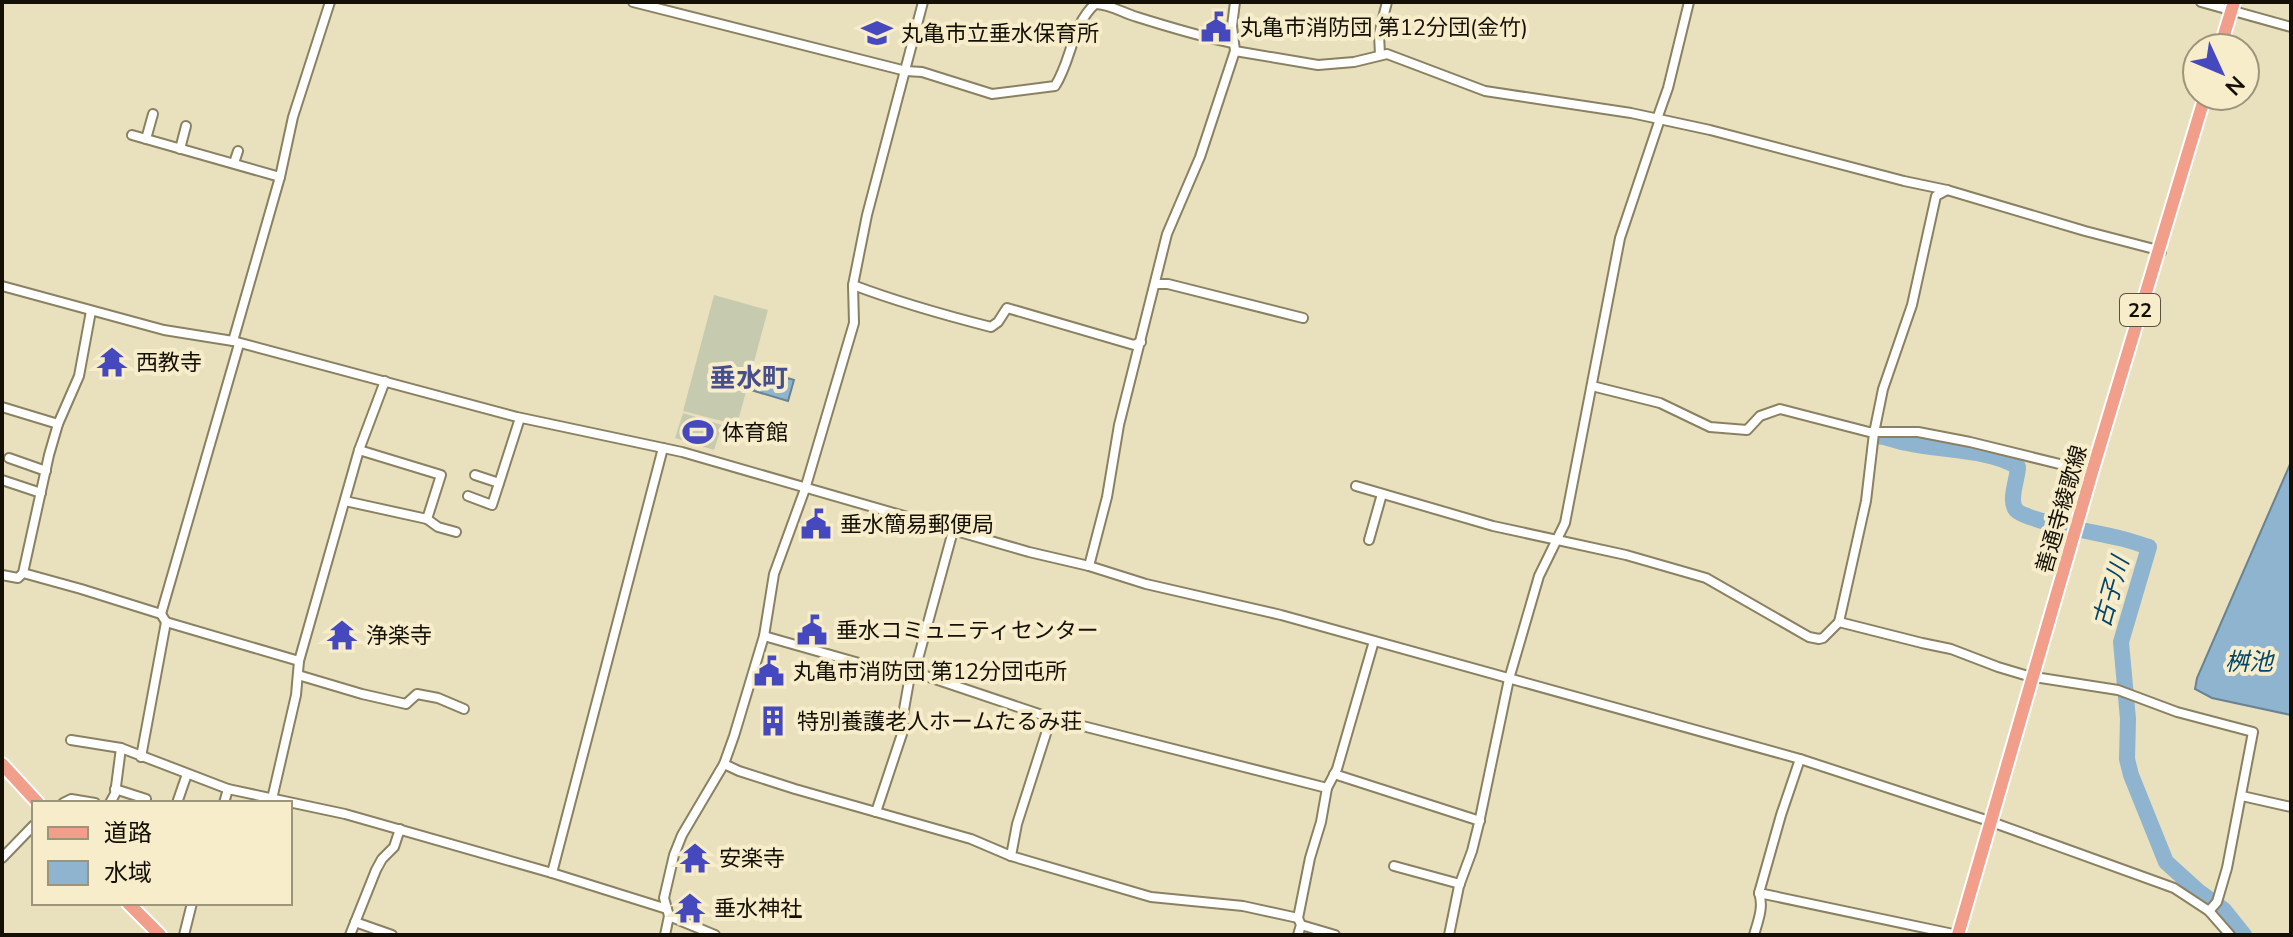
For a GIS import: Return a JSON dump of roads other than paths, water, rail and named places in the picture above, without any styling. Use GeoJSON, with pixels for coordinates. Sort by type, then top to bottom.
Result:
{"type":"FeatureCollection","features":[{"type":"Feature","properties":{"kind":"main road"},"geometry":{"type":"LineString","coordinates":[[2225,32],[2233,7]]}},
{"type":"Feature","properties":{"kind":"main road","name":"善通寺綾歌線"},"geometry":{"type":"LineString","coordinates":[[1958,935],[2200,112]]}},
{"type":"Feature","properties":{"kind":"main road"},"geometry":{"type":"LineString","coordinates":[[2,764],[36,801]]}},
{"type":"Feature","properties":{"kind":"main road"},"geometry":{"type":"LineString","coordinates":[[130,905],[160,935]]}},
{"type":"Feature","properties":{"kind":"street"},"geometry":{"type":"LineString","coordinates":[[141,757],[164,618],[293,117],[330,2]]}},
{"type":"Feature","properties":{"kind":"street"},"geometry":{"type":"LineString","coordinates":[[633,2],[906,71],[922,72],[992,94],[1055,86],[1086,12],[1095,4],[1104,4],[1234,47],[1318,65],[1354,62],[1387,54],[1485,91],[1659,119],[1763,143],[1947,190],[2161,252]]}},
{"type":"Feature","properties":{"kind":"street"},"geometry":{"type":"LineString","coordinates":[[665,935],[668,913],[664,898],[674,855],[682,835],[724,764],[764,636],[774,574],[805,489],[854,323],[853,285],[867,215],[923,2]]}},
{"type":"Feature","properties":{"kind":"street"},"geometry":{"type":"LineString","coordinates":[[1089,566],[1107,497],[1119,425],[1167,234],[1200,157],[1234,47],[1232,26],[1235,2]]}},
{"type":"Feature","properties":{"kind":"street"},"geometry":{"type":"LineString","coordinates":[[1380,55],[1379,34],[1387,2]]}},
{"type":"Feature","properties":{"kind":"street"},"geometry":{"type":"LineString","coordinates":[[1449,935],[1460,884],[1480,821],[1509,679],[1539,576],[1565,523],[1620,238],[1659,119],[1689,2]]}},
{"type":"Feature","properties":{"kind":"street"},"geometry":{"type":"LineString","coordinates":[[2201,2],[2233,7],[2291,27]]}},
{"type":"Feature","properties":{"kind":"street"},"geometry":{"type":"LineString","coordinates":[[146,139],[153,114]]}},
{"type":"Feature","properties":{"kind":"street"},"geometry":{"type":"LineString","coordinates":[[180,149],[186,126]]}},
{"type":"Feature","properties":{"kind":"street"},"geometry":{"type":"LineString","coordinates":[[132,135],[280,177]]}},
{"type":"Feature","properties":{"kind":"street"},"geometry":{"type":"LineString","coordinates":[[234,163],[238,151]]}},
{"type":"Feature","properties":{"kind":"street"},"geometry":{"type":"LineString","coordinates":[[1356,486],[1493,526],[1626,555],[1706,578],[1809,637],[1823,638],[1839,622],[1866,501],[1883,389],[1912,305],[1936,196],[1947,190]]}},
{"type":"Feature","properties":{"kind":"street"},"geometry":{"type":"LineString","coordinates":[[1155,284],[1168,284],[1303,318]]}},
{"type":"Feature","properties":{"kind":"street"},"geometry":{"type":"LineString","coordinates":[[853,285],[897,302],[969,323],[991,327],[1007,308],[1134,345],[1141,342]]}},
{"type":"Feature","properties":{"kind":"street"},"geometry":{"type":"LineString","coordinates":[[2,286],[164,330],[236,342],[520,418],[663,448],[1029,552],[1146,584],[1281,615],[1800,759],[2174,888],[2209,911],[2230,935]]}},
{"type":"Feature","properties":{"kind":"street"},"geometry":{"type":"LineString","coordinates":[[2,575],[18,578],[23,573],[58,424],[79,376],[91,311]]}},
{"type":"Feature","properties":{"kind":"street"},"geometry":{"type":"LineString","coordinates":[[272,799],[296,695],[299,661],[359,450],[385,381]]}},
{"type":"Feature","properties":{"kind":"street"},"geometry":{"type":"LineString","coordinates":[[1592,386],[1660,403],[1710,427],[1747,430],[1760,416],[1780,409],[1874,433],[1918,432],[1970,442],[2092,472]]}},
{"type":"Feature","properties":{"kind":"street"},"geometry":{"type":"LineString","coordinates":[[2,407],[58,424]]}},
{"type":"Feature","properties":{"kind":"street"},"geometry":{"type":"LineString","coordinates":[[468,496],[492,505],[520,418]]}},
{"type":"Feature","properties":{"kind":"street"},"geometry":{"type":"LineString","coordinates":[[552,873],[663,448]]}},
{"type":"Feature","properties":{"kind":"street"},"geometry":{"type":"LineString","coordinates":[[359,450],[441,475],[427,519]]}},
{"type":"Feature","properties":{"kind":"street"},"geometry":{"type":"LineString","coordinates":[[9,458],[46,471]]}},
{"type":"Feature","properties":{"kind":"street"},"geometry":{"type":"LineString","coordinates":[[475,475],[499,483]]}},
{"type":"Feature","properties":{"kind":"street"},"geometry":{"type":"LineString","coordinates":[[2,480],[41,493]]}},
{"type":"Feature","properties":{"kind":"street"},"geometry":{"type":"LineString","coordinates":[[1369,540],[1382,494]]}},
{"type":"Feature","properties":{"kind":"street"},"geometry":{"type":"LineString","coordinates":[[345,501],[427,519],[438,527],[456,532]]}},
{"type":"Feature","properties":{"kind":"street"},"geometry":{"type":"LineString","coordinates":[[876,812],[903,731],[903,715],[913,670],[953,531]]}},
{"type":"Feature","properties":{"kind":"street"},"geometry":{"type":"LineString","coordinates":[[23,573],[299,661]]}},
{"type":"Feature","properties":{"kind":"street"},"geometry":{"type":"LineString","coordinates":[[1839,622],[1951,649],[2033,677],[2118,690],[2177,712],[2253,732],[2227,868],[2217,902],[2209,911]]}},
{"type":"Feature","properties":{"kind":"street"},"geometry":{"type":"LineString","coordinates":[[764,636],[866,665],[913,670],[1051,718],[1327,788]]}},
{"type":"Feature","properties":{"kind":"street"},"geometry":{"type":"LineString","coordinates":[[1299,926],[1310,858],[1327,788],[1337,769],[1374,641]]}},
{"type":"Feature","properties":{"kind":"street"},"geometry":{"type":"LineString","coordinates":[[298,675],[406,704],[417,694],[438,698],[464,709]]}},
{"type":"Feature","properties":{"kind":"street"},"geometry":{"type":"LineString","coordinates":[[1011,856],[1017,824],[1051,718]]}},
{"type":"Feature","properties":{"kind":"street"},"geometry":{"type":"LineString","coordinates":[[71,740],[121,748],[228,789],[282,801]]}},
{"type":"Feature","properties":{"kind":"street"},"geometry":{"type":"LineString","coordinates":[[111,801],[121,748]]}},
{"type":"Feature","properties":{"kind":"street"},"geometry":{"type":"LineString","coordinates":[[1754,935],[1760,916],[1759,893],[1800,759]]}},
{"type":"Feature","properties":{"kind":"street"},"geometry":{"type":"LineString","coordinates":[[724,764],[781,784],[971,839],[1011,856],[1151,897],[1243,906],[1335,935]]}},
{"type":"Feature","properties":{"kind":"street"},"geometry":{"type":"LineString","coordinates":[[178,801],[187,774]]}},
{"type":"Feature","properties":{"kind":"street"},"geometry":{"type":"LineString","coordinates":[[1334,774],[1480,821]]}},
{"type":"Feature","properties":{"kind":"street"},"geometry":{"type":"LineString","coordinates":[[115,789],[146,799]]}},
{"type":"Feature","properties":{"kind":"street"},"geometry":{"type":"LineString","coordinates":[[225,801],[228,789]]}},
{"type":"Feature","properties":{"kind":"street"},"geometry":{"type":"LineString","coordinates":[[2242,796],[2291,807]]}},
{"type":"Feature","properties":{"kind":"street"},"geometry":{"type":"LineString","coordinates":[[292,803],[345,814],[552,873],[668,913],[715,935]]}},
{"type":"Feature","properties":{"kind":"street"},"geometry":{"type":"LineString","coordinates":[[2,858],[32,827]]}},
{"type":"Feature","properties":{"kind":"street"},"geometry":{"type":"LineString","coordinates":[[350,935],[376,870],[394,847],[400,829]]}},
{"type":"Feature","properties":{"kind":"street"},"geometry":{"type":"LineString","coordinates":[[1394,866],[1460,884]]}},
{"type":"Feature","properties":{"kind":"street"},"geometry":{"type":"LineString","coordinates":[[1759,893],[1958,935]]}},
{"type":"Feature","properties":{"kind":"street"},"geometry":{"type":"LineString","coordinates":[[184,935],[192,905]]}},
{"type":"Feature","properties":{"kind":"street"},"geometry":{"type":"LineString","coordinates":[[355,922],[392,935]]}},
{"type":"Feature","properties":{"kind":"water"},"geometry":{"type":"Polygon","coordinates":[[[757,369],[794,380],[788,401],[751,390],[757,369]]]}},
{"type":"Feature","properties":{"kind":"water","name":"桝池"},"geometry":{"type":"Polygon","coordinates":[[[2291,462],[2291,715],[2212,698],[2195,689],[2197,678],[2291,462]]]}},
{"type":"Feature","properties":{"kind":"waterway","name":"古子川"},"geometry":{"type":"LineString","coordinates":[[1877,436],[2006,461],[2018,467],[2013,501],[2016,510],[2048,522],[2149,547],[2121,642],[2128,719],[2127,759],[2166,862],[2224,910],[2244,935]]}},
{"type":"Feature","properties":{"kind":"place","name":"丸亀市消防団 第12分団(金竹)"},"geometry":{"type":"Point","coordinates":[1216,27]}},
{"type":"Feature","properties":{"kind":"place","name":"丸亀市立垂水保育所"},"geometry":{"type":"Point","coordinates":[877,33]}},
{"type":"Feature","properties":{"kind":"place","name":"西教寺"},"geometry":{"type":"Point","coordinates":[112,362]}},
{"type":"Feature","properties":{"kind":"place","name":"体育館"},"geometry":{"type":"Point","coordinates":[698,432]}},
{"type":"Feature","properties":{"kind":"place","name":"垂水簡易郵便局"},"geometry":{"type":"Point","coordinates":[816,524]}},
{"type":"Feature","properties":{"kind":"place","name":"垂水コミュニティセンター"},"geometry":{"type":"Point","coordinates":[812,630]}},
{"type":"Feature","properties":{"kind":"place","name":"浄楽寺"},"geometry":{"type":"Point","coordinates":[342,635]}},
{"type":"Feature","properties":{"kind":"place","name":"丸亀市消防団 第12分団屯所"},"geometry":{"type":"Point","coordinates":[769,671]}},
{"type":"Feature","properties":{"kind":"place","name":"特別養護老人ホームたるみ荘"},"geometry":{"type":"Point","coordinates":[773,721]}},
{"type":"Feature","properties":{"kind":"place","name":"安楽寺"},"geometry":{"type":"Point","coordinates":[695,858]}},
{"type":"Feature","properties":{"kind":"place","name":"垂水神社"},"geometry":{"type":"Point","coordinates":[690,908]}},
{"type":"Feature","properties":{"kind":"district","name":"垂水町"},"geometry":{"type":"Point","coordinates":[749,378]}}]}
